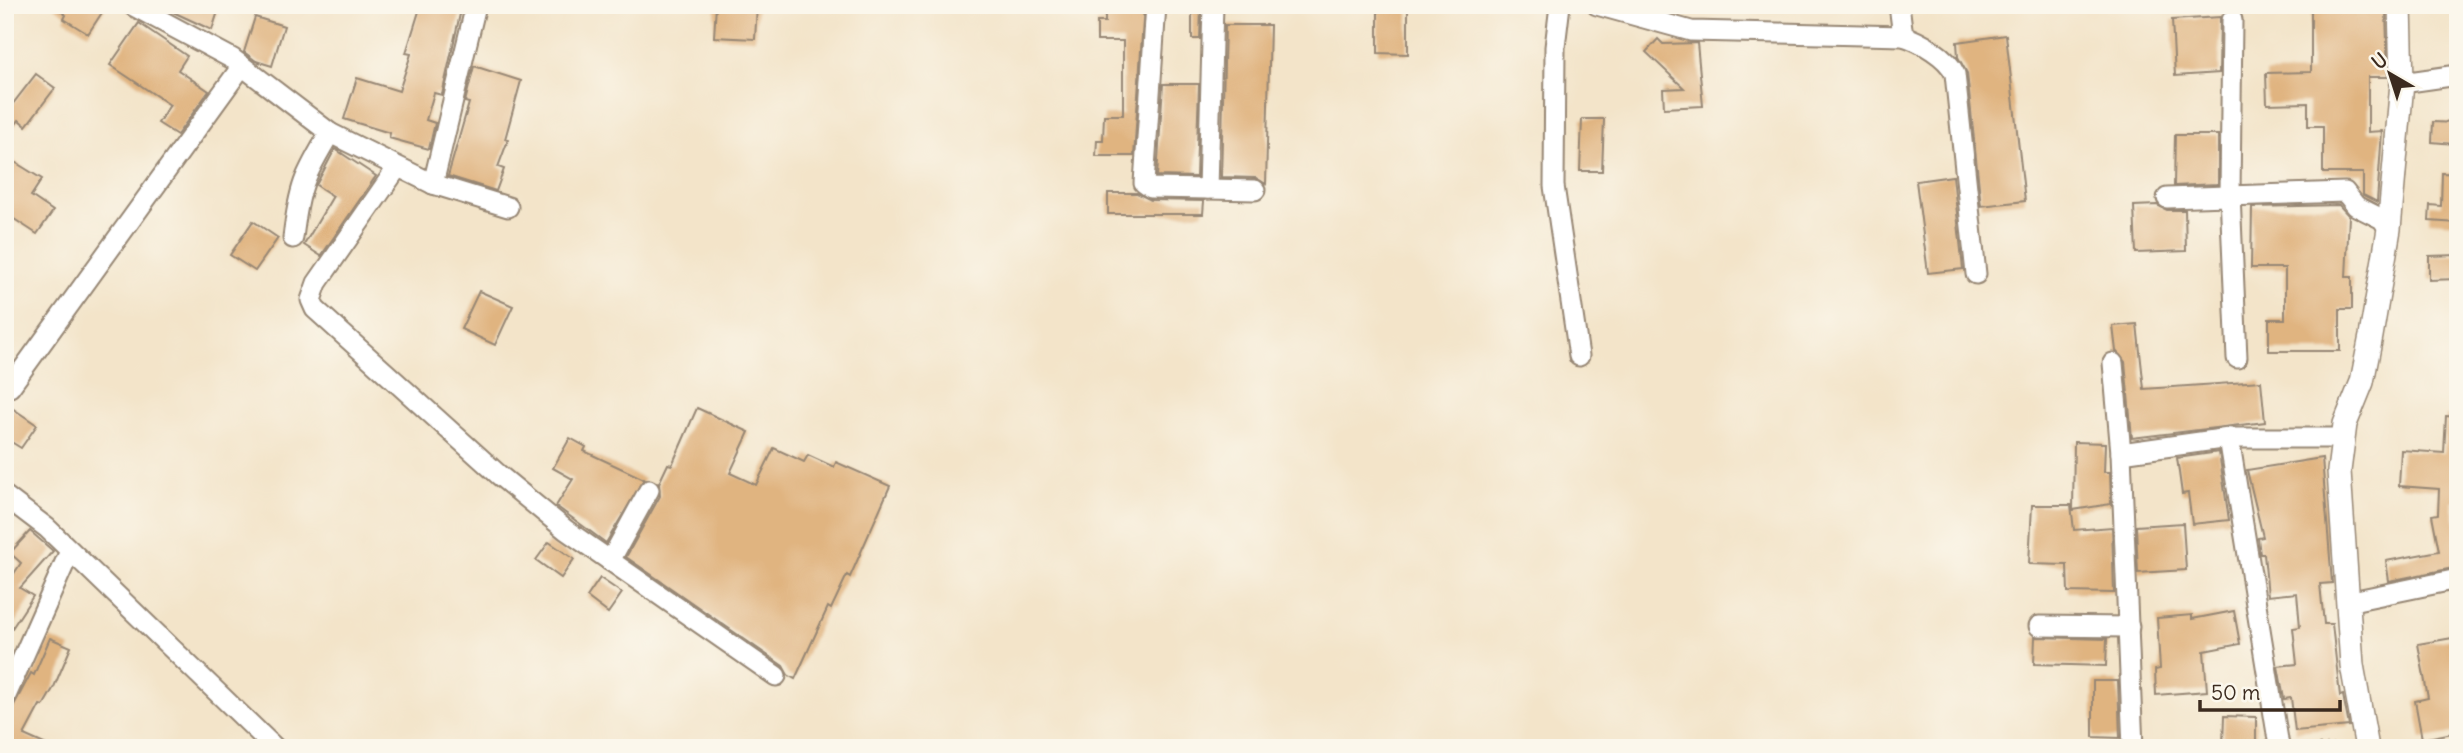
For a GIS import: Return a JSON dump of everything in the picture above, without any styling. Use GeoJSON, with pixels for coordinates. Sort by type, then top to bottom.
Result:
{"type":"FeatureCollection","features":[{"type":"Feature","properties":{"kind":"street"},"geometry":{"type":"LineString","coordinates":[[132,5],[165,25],[216,49],[330,133],[397,169],[433,184],[508,207]]}},
{"type":"Feature","properties":{"kind":"street"},"geometry":{"type":"LineString","coordinates":[[165,25],[170,5]]}},
{"type":"Feature","properties":{"kind":"street"},"geometry":{"type":"LineString","coordinates":[[433,184],[476,5]]}},
{"type":"Feature","properties":{"kind":"street"},"geometry":{"type":"LineString","coordinates":[[1156,5],[1144,183],[1151,188],[1255,190]]}},
{"type":"Feature","properties":{"kind":"street"},"geometry":{"type":"LineString","coordinates":[[1208,189],[1213,5]]}},
{"type":"Feature","properties":{"kind":"street"},"geometry":{"type":"LineString","coordinates":[[1559,5],[1555,47],[1554,186],[1579,356]]}},
{"type":"Feature","properties":{"kind":"street"},"geometry":{"type":"LineString","coordinates":[[1597,5],[1691,31],[1903,36],[1924,42],[1935,55],[1950,64],[1955,74],[1976,274]]}},
{"type":"Feature","properties":{"kind":"street"},"geometry":{"type":"LineString","coordinates":[[1899,5],[1903,36]]}},
{"type":"Feature","properties":{"kind":"street"},"geometry":{"type":"LineString","coordinates":[[2367,748],[2352,665],[2339,471],[2342,438],[2362,382],[2389,229],[2402,83],[2400,5]]}},
{"type":"Feature","properties":{"kind":"street"},"geometry":{"type":"LineString","coordinates":[[2232,20],[2230,194],[2237,358]]}},
{"type":"Feature","properties":{"kind":"street"},"geometry":{"type":"LineString","coordinates":[[10,387],[242,66]]}},
{"type":"Feature","properties":{"kind":"street"},"geometry":{"type":"LineString","coordinates":[[2402,83],[2458,75]]}},
{"type":"Feature","properties":{"kind":"street"},"geometry":{"type":"LineString","coordinates":[[293,237],[298,194],[305,174],[330,133]]}},
{"type":"Feature","properties":{"kind":"street"},"geometry":{"type":"LineString","coordinates":[[397,169],[317,283],[312,304],[499,475],[566,530],[776,676]]}},
{"type":"Feature","properties":{"kind":"street"},"geometry":{"type":"LineString","coordinates":[[2167,198],[2345,192],[2356,206],[2382,219],[2389,229]]}},
{"type":"Feature","properties":{"kind":"street"},"geometry":{"type":"LineString","coordinates":[[2113,363],[2121,453],[2133,748]]}},
{"type":"Feature","properties":{"kind":"street"},"geometry":{"type":"LineString","coordinates":[[2121,453],[2229,438],[2342,438]]}},
{"type":"Feature","properties":{"kind":"street"},"geometry":{"type":"LineString","coordinates":[[2229,438],[2279,746]]}},
{"type":"Feature","properties":{"kind":"street"},"geometry":{"type":"LineString","coordinates":[[610,561],[649,490]]}},
{"type":"Feature","properties":{"kind":"street"},"geometry":{"type":"LineString","coordinates":[[5,496],[70,551],[275,748]]}},
{"type":"Feature","properties":{"kind":"street"},"geometry":{"type":"LineString","coordinates":[[5,698],[70,551]]}},
{"type":"Feature","properties":{"kind":"street"},"geometry":{"type":"LineString","coordinates":[[2347,602],[2458,579]]}},
{"type":"Feature","properties":{"kind":"street"},"geometry":{"type":"LineString","coordinates":[[2039,626],[2129,627]]}},
{"type":"Feature","properties":{"kind":"building"},"geometry":{"type":"Polygon","coordinates":[[[52,5],[107,5],[88,34],[64,19],[66,15],[52,5]]]}},
{"type":"Feature","properties":{"kind":"building"},"geometry":{"type":"Polygon","coordinates":[[[158,5],[220,5],[212,30],[158,5]]]}},
{"type":"Feature","properties":{"kind":"building"},"geometry":{"type":"Polygon","coordinates":[[[421,5],[462,5],[442,95],[434,93],[426,120],[435,123],[429,149],[389,138],[390,133],[344,119],[357,78],[399,91],[411,54],[406,53],[421,5]]]}},
{"type":"Feature","properties":{"kind":"building"},"geometry":{"type":"Polygon","coordinates":[[[716,5],[757,5],[755,39],[714,37],[716,5]]]}},
{"type":"Feature","properties":{"kind":"building"},"geometry":{"type":"Polygon","coordinates":[[[1105,5],[1144,5],[1134,156],[1096,156],[1097,140],[1103,140],[1104,115],[1123,115],[1123,41],[1097,41],[1097,22],[1105,22],[1105,5]]]}},
{"type":"Feature","properties":{"kind":"building"},"geometry":{"type":"Polygon","coordinates":[[[1192,5],[1201,6],[1200,39],[1192,39],[1192,5]]]}},
{"type":"Feature","properties":{"kind":"building"},"geometry":{"type":"Polygon","coordinates":[[[1378,5],[1408,5],[1408,54],[1378,53],[1378,5]]]}},
{"type":"Feature","properties":{"kind":"building"},"geometry":{"type":"Polygon","coordinates":[[[2311,5],[2386,10],[2388,77],[2368,77],[2368,132],[2382,131],[2377,202],[2363,195],[2363,173],[2323,173],[2323,126],[2308,126],[2308,103],[2267,104],[2266,73],[2311,72],[2311,5]]]}},
{"type":"Feature","properties":{"kind":"building"},"geometry":{"type":"Polygon","coordinates":[[[255,17],[284,26],[272,66],[256,61],[244,52],[255,17]]]}},
{"type":"Feature","properties":{"kind":"building"},"geometry":{"type":"Polygon","coordinates":[[[2220,17],[2219,73],[2175,76],[2172,20],[2220,17]]]}},
{"type":"Feature","properties":{"kind":"building"},"geometry":{"type":"Polygon","coordinates":[[[139,23],[187,56],[178,70],[209,91],[177,135],[158,123],[170,105],[110,65],[139,23]]]}},
{"type":"Feature","properties":{"kind":"building"},"geometry":{"type":"Polygon","coordinates":[[[1225,25],[1270,25],[1266,184],[1256,178],[1221,177],[1225,25]]]}},
{"type":"Feature","properties":{"kind":"building"},"geometry":{"type":"Polygon","coordinates":[[[2006,35],[2025,201],[1981,206],[1967,73],[1958,57],[1957,42],[2006,35]]]}},
{"type":"Feature","properties":{"kind":"building"},"geometry":{"type":"Polygon","coordinates":[[[1658,39],[1663,44],[1697,43],[1703,106],[1664,108],[1663,89],[1684,88],[1646,52],[1658,39]]]}},
{"type":"Feature","properties":{"kind":"building"},"geometry":{"type":"Polygon","coordinates":[[[474,66],[521,81],[505,139],[508,140],[498,167],[504,169],[496,191],[448,176],[469,103],[465,102],[474,66]]]}},
{"type":"Feature","properties":{"kind":"building"},"geometry":{"type":"Polygon","coordinates":[[[36,74],[55,88],[26,126],[19,120],[5,139],[5,114],[36,74]]]}},
{"type":"Feature","properties":{"kind":"building"},"geometry":{"type":"Polygon","coordinates":[[[1163,84],[1199,84],[1196,177],[1157,176],[1163,84]]]}},
{"type":"Feature","properties":{"kind":"building"},"geometry":{"type":"Polygon","coordinates":[[[1582,119],[1604,119],[1602,171],[1580,171],[1582,119]]]}},
{"type":"Feature","properties":{"kind":"building"},"geometry":{"type":"Polygon","coordinates":[[[2433,122],[2455,123],[2454,144],[2432,142],[2433,122]]]}},
{"type":"Feature","properties":{"kind":"building"},"geometry":{"type":"Polygon","coordinates":[[[2175,135],[2218,135],[2218,184],[2174,186],[2175,135]]]}},
{"type":"Feature","properties":{"kind":"building"},"geometry":{"type":"Polygon","coordinates":[[[335,149],[376,176],[321,256],[304,245],[333,196],[316,185],[335,149]]]}},
{"type":"Feature","properties":{"kind":"building"},"geometry":{"type":"Polygon","coordinates":[[[5,156],[42,179],[31,196],[53,211],[37,234],[5,213],[5,156]]]}},
{"type":"Feature","properties":{"kind":"building"},"geometry":{"type":"Polygon","coordinates":[[[2442,173],[2458,174],[2458,223],[2429,221],[2430,205],[2441,206],[2442,173]]]}},
{"type":"Feature","properties":{"kind":"building"},"geometry":{"type":"Polygon","coordinates":[[[1953,176],[1963,269],[1928,273],[1916,181],[1953,176]]]}},
{"type":"Feature","properties":{"kind":"building"},"geometry":{"type":"Polygon","coordinates":[[[1108,193],[1137,193],[1151,200],[1204,201],[1203,214],[1108,214],[1108,193]]]}},
{"type":"Feature","properties":{"kind":"building"},"geometry":{"type":"Polygon","coordinates":[[[2157,205],[2167,210],[2185,210],[2186,251],[2136,253],[2134,206],[2157,205]]]}},
{"type":"Feature","properties":{"kind":"building"},"geometry":{"type":"Polygon","coordinates":[[[2339,205],[2349,216],[2346,277],[2352,277],[2352,309],[2340,309],[2340,351],[2269,351],[2269,319],[2285,319],[2285,268],[2251,268],[2252,207],[2339,205]]]}},
{"type":"Feature","properties":{"kind":"building"},"geometry":{"type":"Polygon","coordinates":[[[253,221],[278,238],[255,271],[230,255],[253,221]]]}},
{"type":"Feature","properties":{"kind":"building"},"geometry":{"type":"Polygon","coordinates":[[[2458,255],[2458,279],[2429,280],[2429,256],[2458,255]]]}},
{"type":"Feature","properties":{"kind":"building"},"geometry":{"type":"Polygon","coordinates":[[[479,291],[513,306],[495,345],[461,329],[479,291]]]}},
{"type":"Feature","properties":{"kind":"building"},"geometry":{"type":"Polygon","coordinates":[[[2137,324],[2144,389],[2261,381],[2265,422],[2132,438],[2125,362],[2116,351],[2113,326],[2137,324]]]}},
{"type":"Feature","properties":{"kind":"building"},"geometry":{"type":"Polygon","coordinates":[[[12,408],[37,425],[21,448],[5,438],[5,417],[12,408]]]}},
{"type":"Feature","properties":{"kind":"building"},"geometry":{"type":"Polygon","coordinates":[[[697,408],[749,432],[730,473],[756,485],[774,448],[804,462],[808,455],[834,467],[836,462],[890,486],[850,577],[847,575],[831,609],[828,607],[795,679],[788,675],[783,666],[626,557],[660,496],[659,483],[668,464],[672,465],[697,408]]]}},
{"type":"Feature","properties":{"kind":"building"},"geometry":{"type":"Polygon","coordinates":[[[2446,416],[2458,417],[2458,502],[2452,502],[2458,534],[2458,567],[2389,581],[2386,561],[2439,551],[2432,515],[2438,514],[2439,489],[2399,486],[2401,450],[2444,453],[2446,416]]]}},
{"type":"Feature","properties":{"kind":"building"},"geometry":{"type":"Polygon","coordinates":[[[570,438],[586,447],[584,451],[644,479],[606,543],[556,506],[573,479],[553,468],[570,438]]]}},
{"type":"Feature","properties":{"kind":"building"},"geometry":{"type":"Polygon","coordinates":[[[2074,442],[2105,443],[2104,472],[2110,472],[2111,504],[2073,510],[2074,442]]]}},
{"type":"Feature","properties":{"kind":"building"},"geometry":{"type":"Polygon","coordinates":[[[2219,452],[2229,520],[2192,524],[2188,493],[2182,494],[2177,458],[2219,452]]]}},
{"type":"Feature","properties":{"kind":"building"},"geometry":{"type":"Polygon","coordinates":[[[2322,458],[2332,583],[2320,584],[2324,624],[2332,624],[2340,696],[2343,695],[2349,726],[2295,731],[2291,698],[2284,699],[2278,666],[2297,664],[2293,628],[2300,627],[2297,593],[2268,596],[2264,554],[2260,554],[2258,538],[2263,537],[2247,470],[2322,458]]]}},
{"type":"Feature","properties":{"kind":"building"},"geometry":{"type":"Polygon","coordinates":[[[2032,505],[2071,505],[2074,530],[2112,527],[2114,593],[2068,592],[2067,565],[2029,564],[2032,505]]]}},
{"type":"Feature","properties":{"kind":"building"},"geometry":{"type":"Polygon","coordinates":[[[2183,523],[2186,570],[2138,573],[2136,526],[2183,523]]]}},
{"type":"Feature","properties":{"kind":"building"},"geometry":{"type":"Polygon","coordinates":[[[30,531],[53,551],[20,588],[33,596],[5,639],[5,578],[9,581],[21,563],[10,553],[30,531]]]}},
{"type":"Feature","properties":{"kind":"building"},"geometry":{"type":"Polygon","coordinates":[[[549,542],[574,559],[561,578],[536,560],[549,542]]]}},
{"type":"Feature","properties":{"kind":"building"},"geometry":{"type":"Polygon","coordinates":[[[600,578],[622,593],[608,613],[587,597],[600,578]]]}},
{"type":"Feature","properties":{"kind":"building"},"geometry":{"type":"Polygon","coordinates":[[[2234,611],[2240,644],[2204,651],[2207,691],[2156,695],[2155,670],[2160,669],[2157,618],[2192,615],[2192,619],[2234,611]]]}},
{"type":"Feature","properties":{"kind":"building"},"geometry":{"type":"Polygon","coordinates":[[[2035,637],[2107,639],[2106,666],[2034,664],[2035,637]]]}},
{"type":"Feature","properties":{"kind":"building"},"geometry":{"type":"Polygon","coordinates":[[[2458,637],[2458,732],[2422,739],[2415,701],[2428,698],[2418,644],[2458,637]]]}},
{"type":"Feature","properties":{"kind":"building"},"geometry":{"type":"Polygon","coordinates":[[[50,638],[71,647],[54,687],[43,706],[40,705],[24,735],[53,748],[5,748],[5,731],[11,718],[5,715],[5,710],[13,707],[31,673],[34,675],[50,638]]]}},
{"type":"Feature","properties":{"kind":"building"},"geometry":{"type":"Polygon","coordinates":[[[2093,681],[2118,681],[2120,738],[2093,737],[2093,681]]]}},
{"type":"Feature","properties":{"kind":"building"},"geometry":{"type":"Polygon","coordinates":[[[2224,716],[2256,717],[2256,746],[2223,745],[2224,716]]]}}]}
